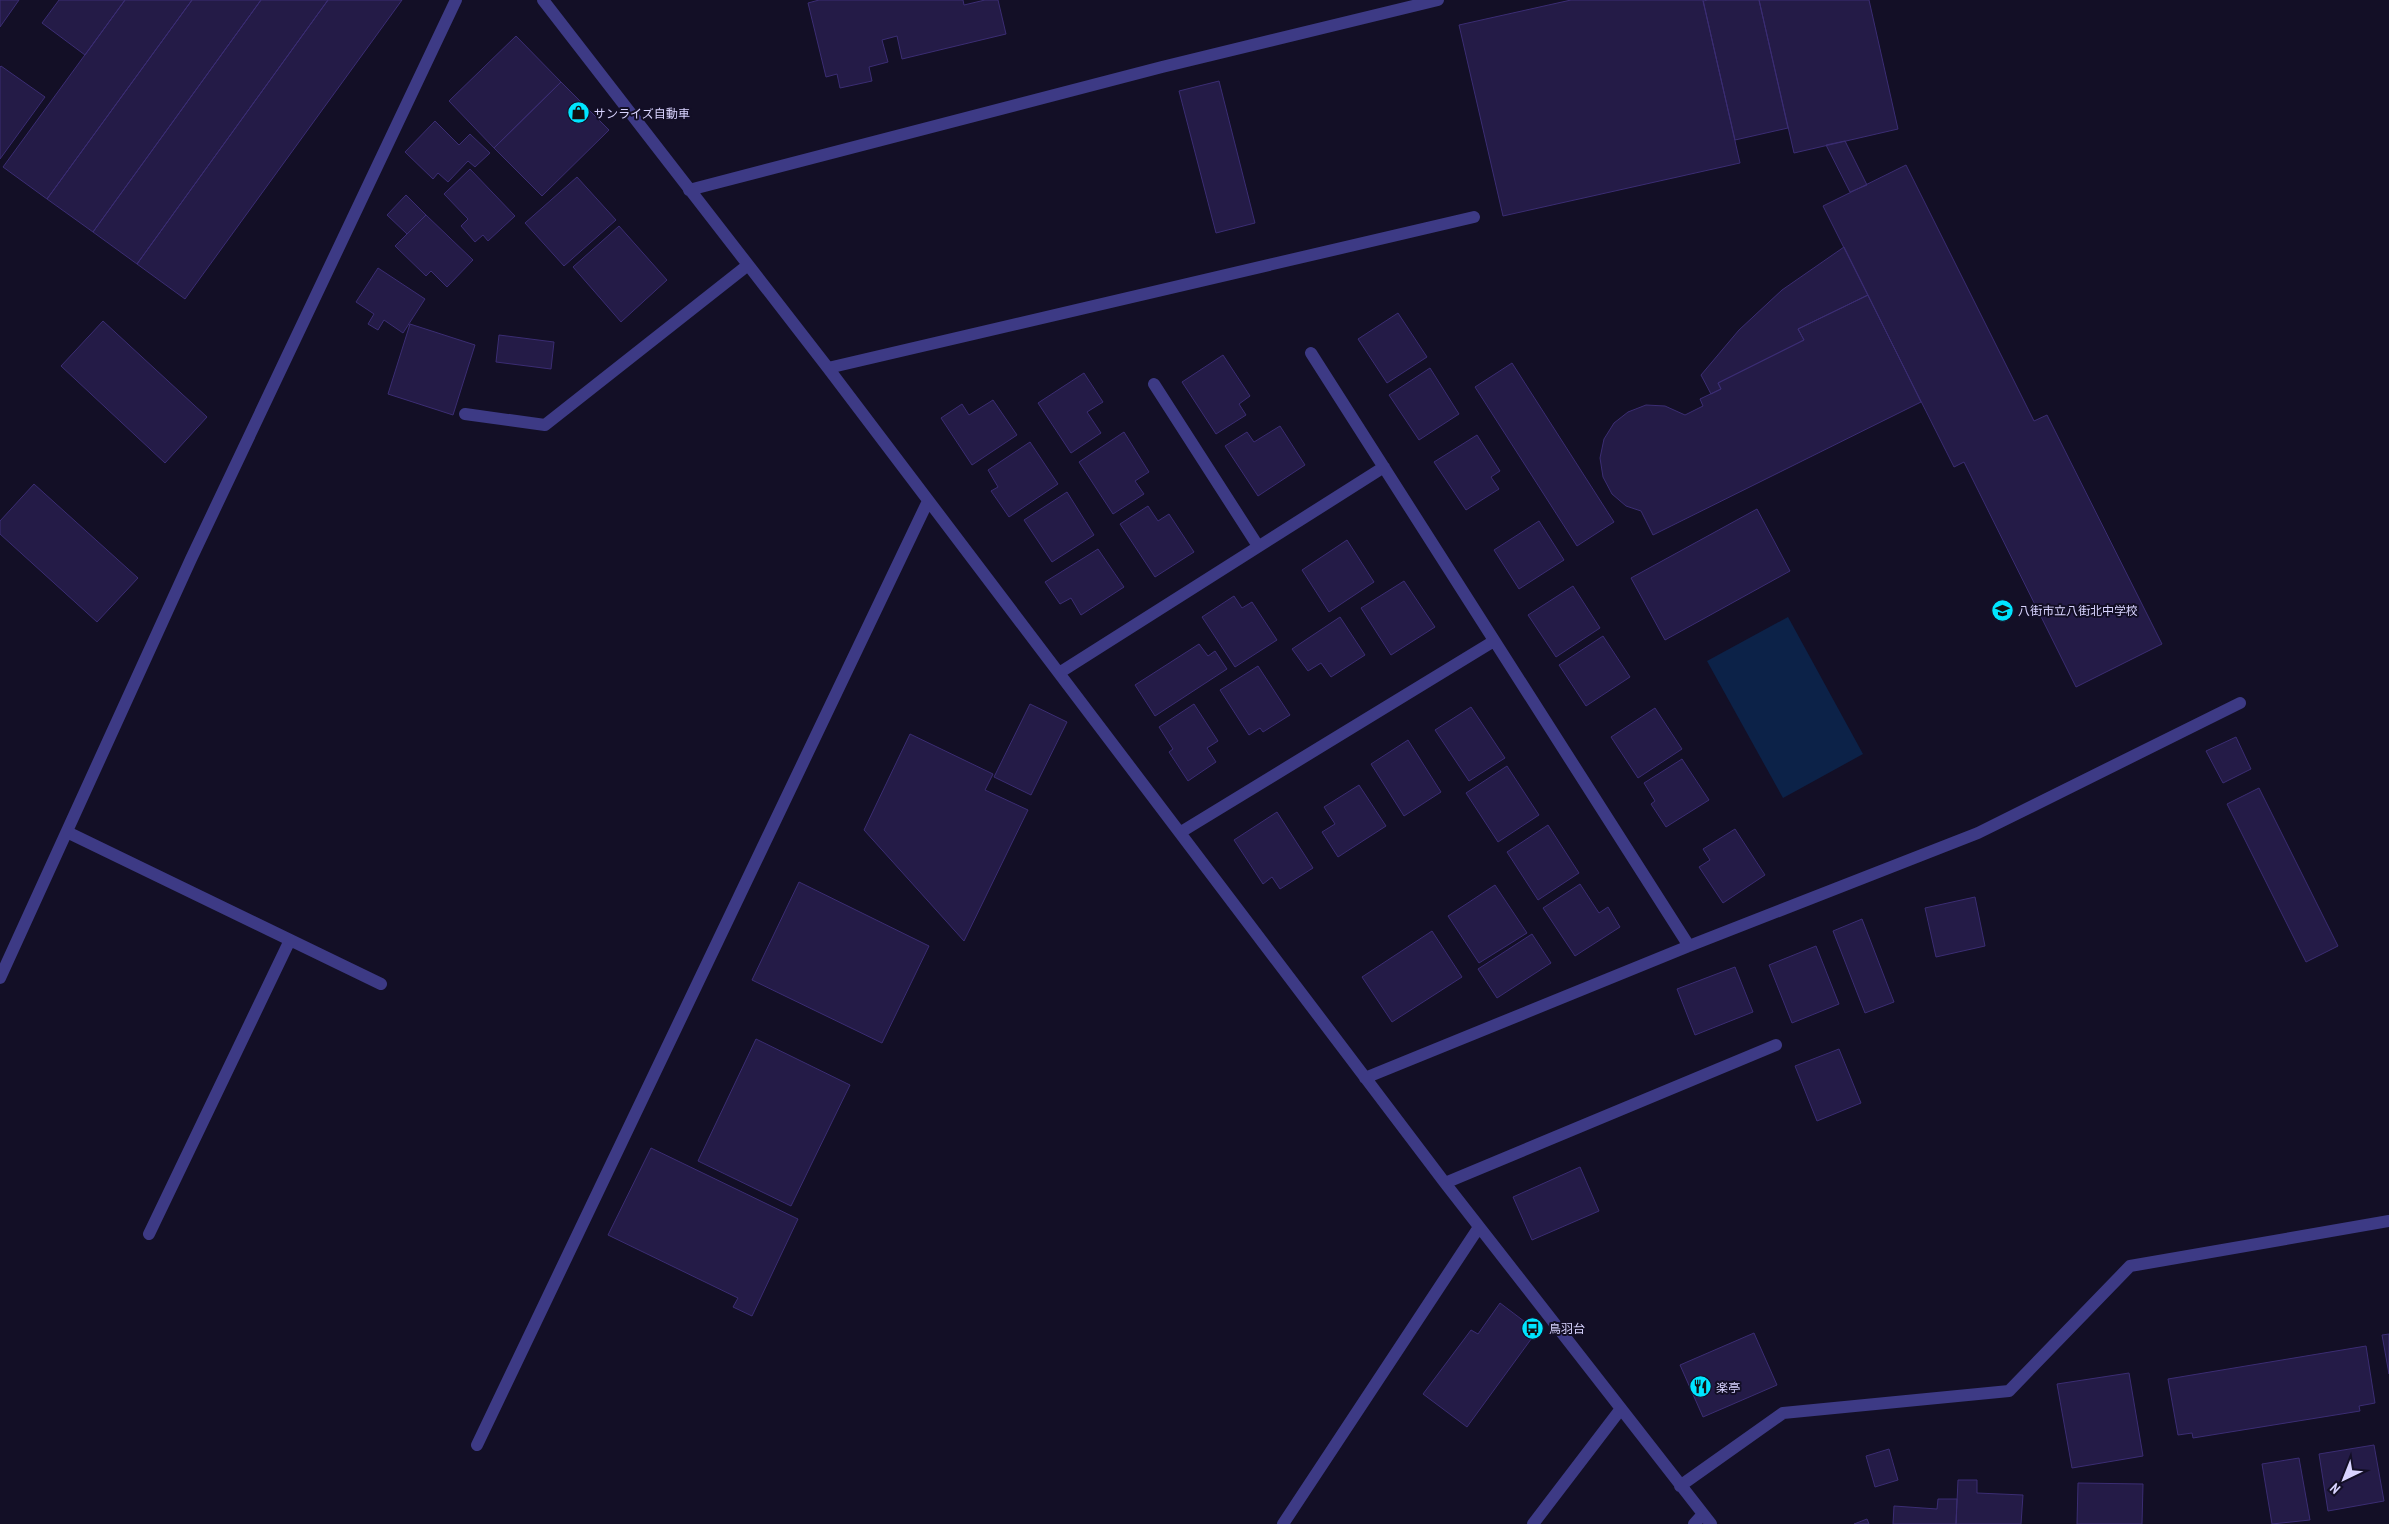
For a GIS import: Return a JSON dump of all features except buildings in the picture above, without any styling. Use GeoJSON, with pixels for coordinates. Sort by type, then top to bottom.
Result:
{"type":"FeatureCollection","features":[{"type":"Feature","properties":{"kind":"street"},"geometry":{"type":"LineString","coordinates":[[0,978],[190,559],[456,0]]}},
{"type":"Feature","properties":{"kind":"street"},"geometry":{"type":"LineString","coordinates":[[543,0],[828,368],[1181,832],[1445,1184],[1707,1519],[1694,1524]]}},
{"type":"Feature","properties":{"kind":"street"},"geometry":{"type":"LineString","coordinates":[[689,190],[1095,84],[1438,0]]}},
{"type":"Feature","properties":{"kind":"street"},"geometry":{"type":"LineString","coordinates":[[828,368],[1474,217]]}},
{"type":"Feature","properties":{"kind":"street"},"geometry":{"type":"LineString","coordinates":[[465,414],[545,425],[748,265]]}},
{"type":"Feature","properties":{"kind":"street"},"geometry":{"type":"LineString","coordinates":[[1311,353],[1689,946]]}},
{"type":"Feature","properties":{"kind":"street"},"geometry":{"type":"LineString","coordinates":[[1154,384],[1258,546]]}},
{"type":"Feature","properties":{"kind":"street"},"geometry":{"type":"LineString","coordinates":[[1059,673],[1384,467]]}},
{"type":"Feature","properties":{"kind":"street"},"geometry":{"type":"LineString","coordinates":[[477,1445],[928,501]]}},
{"type":"Feature","properties":{"kind":"street"},"geometry":{"type":"LineString","coordinates":[[1181,832],[1494,641]]}},
{"type":"Feature","properties":{"kind":"street"},"geometry":{"type":"LineString","coordinates":[[1365,1078],[1689,946],[1978,833],[2240,704]]}},
{"type":"Feature","properties":{"kind":"street"},"geometry":{"type":"LineString","coordinates":[[67,832],[381,984]]}},
{"type":"Feature","properties":{"kind":"street"},"geometry":{"type":"LineString","coordinates":[[149,1234],[290,940]]}},
{"type":"Feature","properties":{"kind":"street"},"geometry":{"type":"LineString","coordinates":[[1445,1184],[1776,1045]]}},
{"type":"Feature","properties":{"kind":"street"},"geometry":{"type":"LineString","coordinates":[[1680,1486],[1783,1413],[2009,1391],[2130,1266],[2389,1221]]}},
{"type":"Feature","properties":{"kind":"street"},"geometry":{"type":"LineString","coordinates":[[1283,1524],[1479,1227]]}},
{"type":"Feature","properties":{"kind":"street"},"geometry":{"type":"LineString","coordinates":[[1533,1524],[1620,1410]]}},
{"type":"Feature","properties":{"kind":"water"},"geometry":{"type":"Polygon","coordinates":[[[1788,617],[1863,754],[1783,798],[1707,661],[1788,617]]]}},
{"type":"Feature","properties":{"kind":"place","name":"サンライズ自動車"},"geometry":{"type":"Point","coordinates":[578,113]}},
{"type":"Feature","properties":{"kind":"place","name":"八街市立八街北中学校"},"geometry":{"type":"Point","coordinates":[2002,610]}},
{"type":"Feature","properties":{"kind":"place","name":"鳥羽台"},"geometry":{"type":"Point","coordinates":[1533,1328]}},
{"type":"Feature","properties":{"kind":"place","name":"楽亭"},"geometry":{"type":"Point","coordinates":[1700,1387]}}]}
